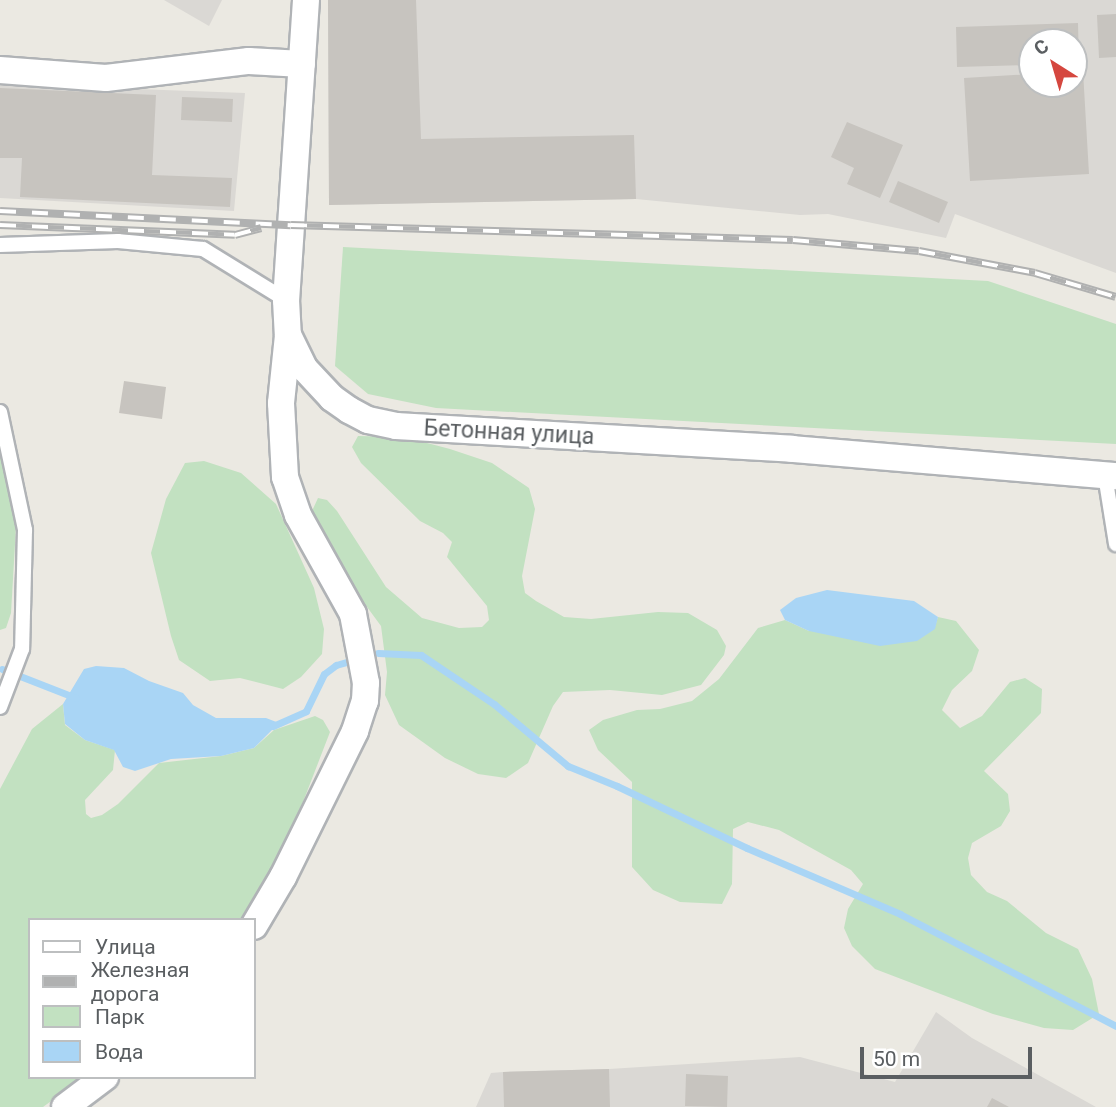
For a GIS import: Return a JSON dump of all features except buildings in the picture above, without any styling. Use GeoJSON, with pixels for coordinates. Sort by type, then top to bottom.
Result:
{"type":"FeatureCollection","features":[{"type":"Feature","properties":{"kind":"street","name":"Бетонная улица"},"geometry":{"type":"LineString","coordinates":[[306,0],[286,300],[288,335],[304,368],[332,398],[368,420],[396,426],[818,451],[1111,476]]}},
{"type":"Feature","properties":{"kind":"street"},"geometry":{"type":"LineString","coordinates":[[0,71],[106,78],[249,61],[302,64]]}},
{"type":"Feature","properties":{"kind":"street"},"geometry":{"type":"LineString","coordinates":[[256,923],[283,877],[355,731],[365,701],[366,683],[353,614],[298,515],[285,477],[281,403],[288,335]]}},
{"type":"Feature","properties":{"kind":"street"},"geometry":{"type":"LineString","coordinates":[[65,1107],[99,1091]]}},
{"type":"Feature","properties":{"kind":"lane"},"geometry":{"type":"LineString","coordinates":[[0,245],[118,241],[203,249],[286,300]]}},
{"type":"Feature","properties":{"kind":"lane"},"geometry":{"type":"LineString","coordinates":[[0,412],[25,530],[22,649],[1,705]]}},
{"type":"Feature","properties":{"kind":"lane"},"geometry":{"type":"LineString","coordinates":[[1111,476],[1116,544]]}},
{"type":"Feature","properties":{"kind":"shaded area"},"geometry":{"type":"Polygon","coordinates":[[[164,0],[222,0],[209,26],[164,0]]]}},
{"type":"Feature","properties":{"kind":"shaded area"},"geometry":{"type":"Polygon","coordinates":[[[328,0],[1116,0],[1116,273],[955,214],[946,238],[828,214],[800,215],[636,199],[329,205],[328,0]]]}},
{"type":"Feature","properties":{"kind":"shaded area"},"geometry":{"type":"Polygon","coordinates":[[[0,84],[245,93],[234,211],[0,198],[0,84]]]}},
{"type":"Feature","properties":{"kind":"shaded area"},"geometry":{"type":"Polygon","coordinates":[[[936,1012],[972,1038],[1096,1107],[476,1107],[491,1073],[503,1072],[609,1069],[800,1057],[895,1082],[936,1012]]]}},
{"type":"Feature","properties":{"kind":"green space"},"geometry":{"type":"Polygon","coordinates":[[[343,247],[988,281],[1116,324],[1116,444],[436,408],[368,394],[335,366],[343,247]]]}},
{"type":"Feature","properties":{"kind":"green space"},"geometry":{"type":"Polygon","coordinates":[[[358,436],[404,437],[450,449],[492,463],[529,488],[535,509],[522,576],[525,593],[536,601],[564,617],[591,619],[658,612],[688,613],[717,630],[726,646],[724,655],[701,685],[662,695],[610,690],[563,692],[553,706],[528,763],[506,778],[478,774],[445,758],[399,725],[385,695],[387,672],[381,626],[359,596],[312,511],[318,498],[327,500],[337,511],[386,587],[422,618],[459,628],[482,627],[489,620],[487,606],[447,557],[452,542],[443,533],[420,521],[361,463],[352,447],[358,436]]]}},
{"type":"Feature","properties":{"kind":"green space"},"geometry":{"type":"Polygon","coordinates":[[[0,444],[16,527],[11,613],[6,628],[0,630],[0,444]]]}},
{"type":"Feature","properties":{"kind":"green space"},"geometry":{"type":"Polygon","coordinates":[[[204,461],[241,473],[276,504],[314,588],[324,629],[322,654],[301,677],[283,689],[240,678],[210,681],[179,660],[151,553],[166,499],[185,463],[204,461]]]}},
{"type":"Feature","properties":{"kind":"green space"},"geometry":{"type":"Polygon","coordinates":[[[938,617],[956,621],[979,650],[972,671],[952,690],[942,710],[960,728],[982,716],[1010,682],[1025,678],[1042,689],[1041,713],[984,771],[1008,794],[1010,811],[1001,826],[972,843],[968,858],[971,875],[987,892],[1007,901],[1046,933],[1078,949],[1092,979],[1099,1014],[1073,1030],[1044,1028],[993,1014],[875,969],[852,946],[844,928],[848,909],[863,884],[851,870],[779,830],[748,822],[733,829],[732,884],[722,904],[680,902],[653,890],[632,867],[632,782],[598,750],[589,730],[603,720],[637,710],[660,709],[692,701],[719,679],[758,628],[785,620],[809,631],[934,629],[938,617]]]}},
{"type":"Feature","properties":{"kind":"green space"},"geometry":{"type":"Polygon","coordinates":[[[63,704],[65,725],[85,740],[115,750],[113,770],[85,800],[86,814],[91,818],[102,815],[118,804],[159,763],[221,756],[254,748],[274,730],[315,716],[323,720],[330,732],[303,802],[254,906],[245,918],[28,918],[28,1079],[81,1079],[43,1107],[0,1107],[0,789],[32,729],[63,704]]]}},
{"type":"Feature","properties":{"kind":"water"},"geometry":{"type":"Polygon","coordinates":[[[827,590],[914,601],[938,617],[935,629],[917,641],[880,646],[809,631],[785,620],[780,610],[796,598],[827,590]]]}},
{"type":"Feature","properties":{"kind":"water"},"geometry":{"type":"Polygon","coordinates":[[[96,666],[124,668],[149,681],[183,693],[193,705],[216,718],[266,718],[279,723],[254,748],[221,756],[171,759],[135,771],[123,767],[114,750],[85,740],[65,724],[63,704],[84,669],[96,666]]]}},
{"type":"Feature","properties":{"kind":"waterway"},"geometry":{"type":"LineString","coordinates":[[378,653],[421,655],[494,704],[568,766],[900,914],[1116,1026]]}},
{"type":"Feature","properties":{"kind":"waterway"},"geometry":{"type":"LineString","coordinates":[[273,726],[306,711],[324,674],[336,665],[350,661]]}},
{"type":"Feature","properties":{"kind":"waterway"},"geometry":{"type":"LineString","coordinates":[[2,669],[76,698]]}},
{"type":"Feature","properties":{"kind":"railway"},"geometry":{"type":"LineString","coordinates":[[0,211],[291,225],[793,240],[919,251],[1035,273],[1116,297]]}},
{"type":"Feature","properties":{"kind":"railway"},"geometry":{"type":"LineString","coordinates":[[0,225],[235,235],[261,228]]}}]}
